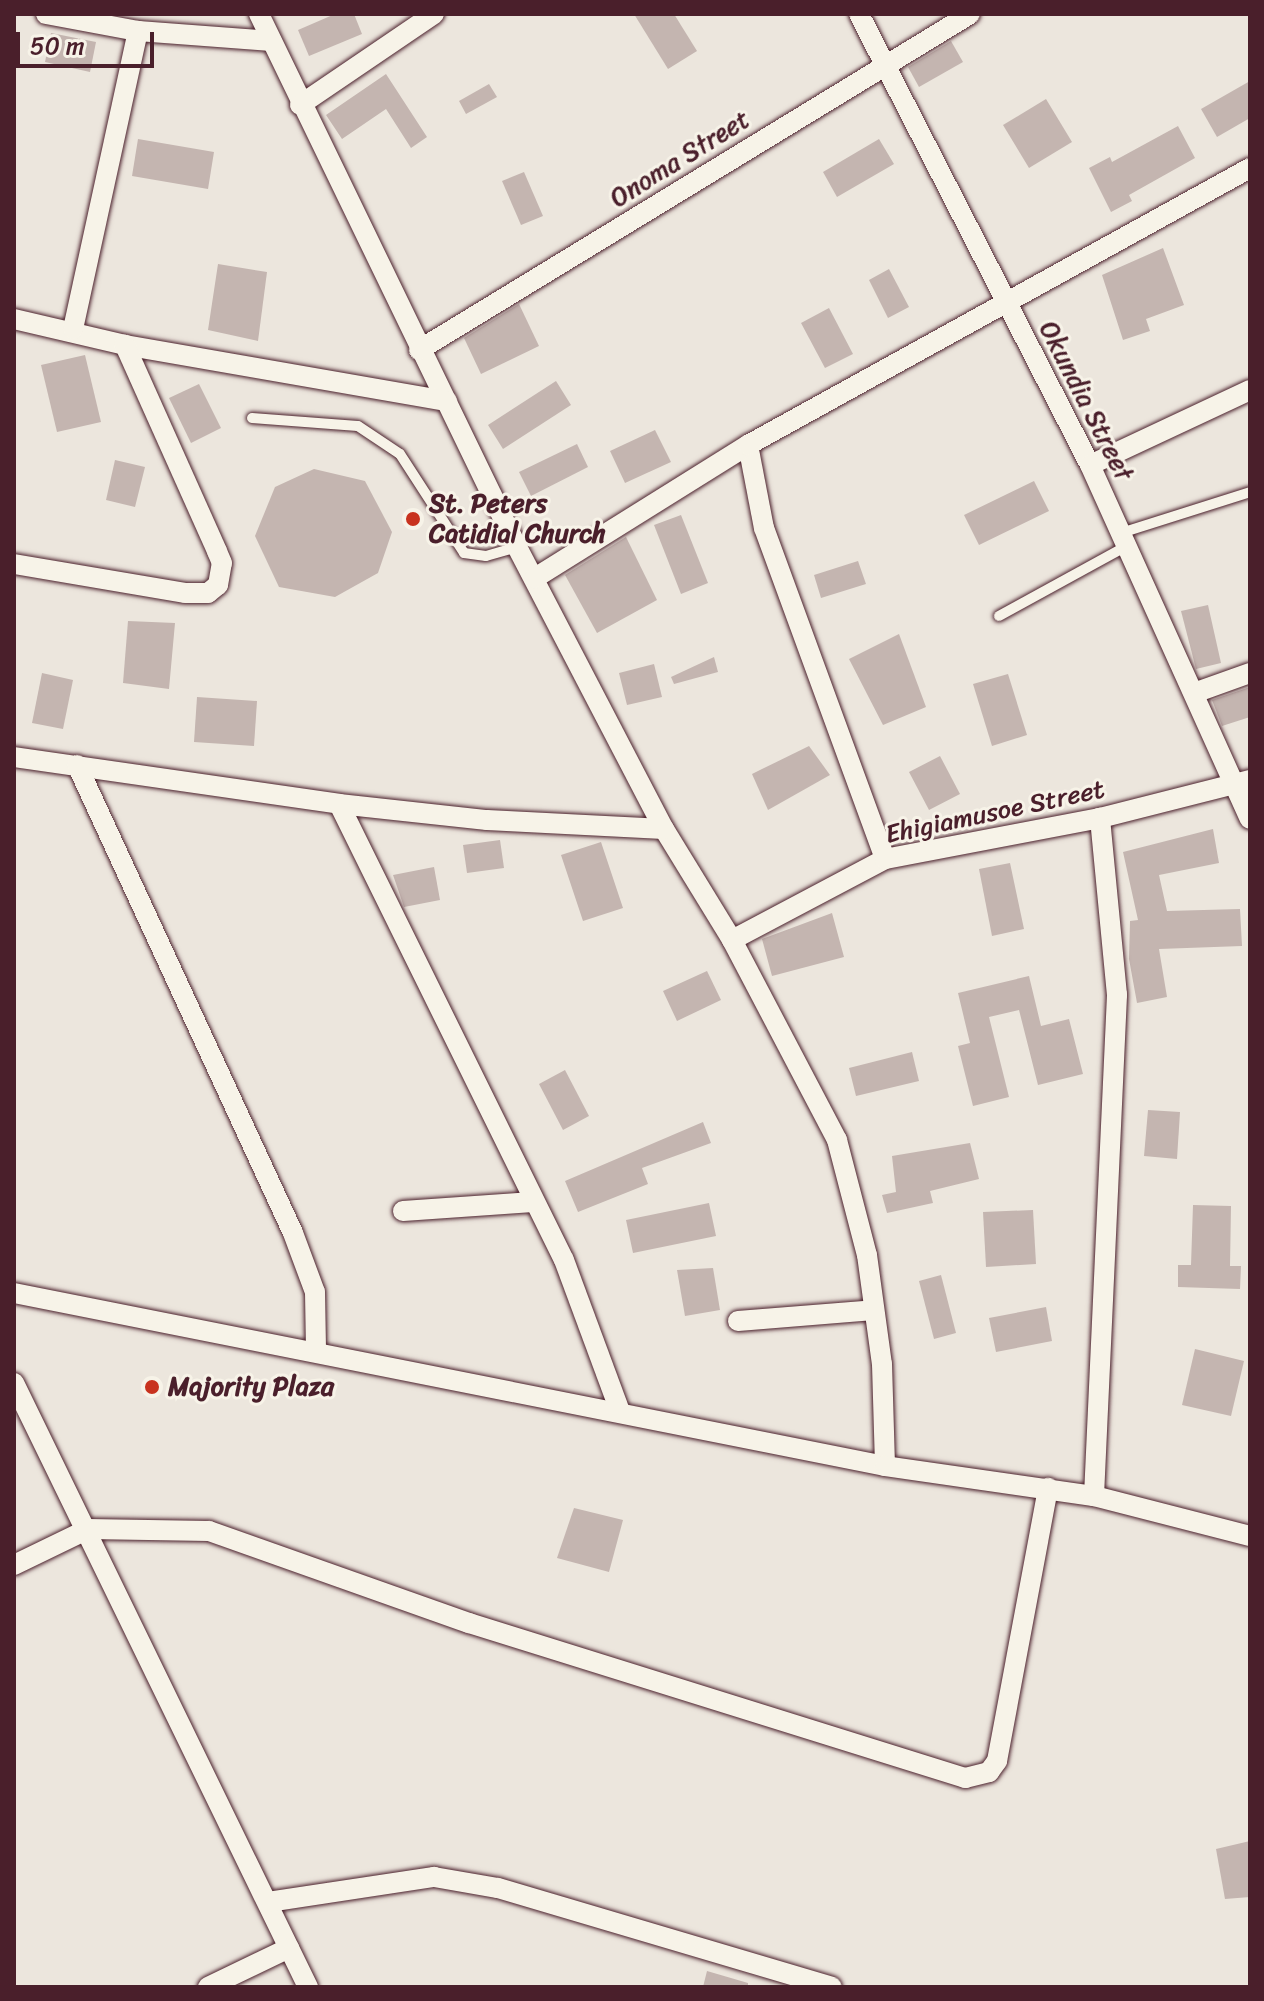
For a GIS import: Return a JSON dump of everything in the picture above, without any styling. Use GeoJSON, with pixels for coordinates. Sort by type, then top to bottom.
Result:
{"type":"FeatureCollection","features":[{"type":"Feature","properties":{"kind":"street"},"geometry":{"type":"LineString","coordinates":[[46,14],[138,31],[272,41]]}},
{"type":"Feature","properties":{"kind":"street"},"geometry":{"type":"LineString","coordinates":[[259,14],[300,105],[517,547],[664,829],[732,940],[837,1140],[859,1215],[874,1310],[885,1466]]}},
{"type":"Feature","properties":{"kind":"street"},"geometry":{"type":"LineString","coordinates":[[300,105],[434,14]]}},
{"type":"Feature","properties":{"kind":"street","name":"Okundia Street"},"geometry":{"type":"LineString","coordinates":[[859,14],[1090,465],[1194,693],[1243,782],[1250,819]]}},
{"type":"Feature","properties":{"kind":"street","name":"Onoma Street"},"geometry":{"type":"LineString","coordinates":[[419,350],[970,14]]}},
{"type":"Feature","properties":{"kind":"street"},"geometry":{"type":"LineString","coordinates":[[73,329],[138,31]]}},
{"type":"Feature","properties":{"kind":"street"},"geometry":{"type":"LineString","coordinates":[[535,578],[748,445],[1250,168]]}},
{"type":"Feature","properties":{"kind":"street"},"geometry":{"type":"LineString","coordinates":[[14,319],[73,329],[125,345],[447,401]]}},
{"type":"Feature","properties":{"kind":"street"},"geometry":{"type":"LineString","coordinates":[[14,564],[185,593],[208,593],[218,585],[222,563],[125,345]]}},
{"type":"Feature","properties":{"kind":"street"},"geometry":{"type":"LineString","coordinates":[[1090,465],[1250,390]]}},
{"type":"Feature","properties":{"kind":"street"},"geometry":{"type":"LineString","coordinates":[[748,445],[764,528],[885,859]]}},
{"type":"Feature","properties":{"kind":"street"},"geometry":{"type":"LineString","coordinates":[[1194,693],[1250,673]]}},
{"type":"Feature","properties":{"kind":"street"},"geometry":{"type":"LineString","coordinates":[[14,757],[339,804],[487,820],[664,829]]}},
{"type":"Feature","properties":{"kind":"street"},"geometry":{"type":"LineString","coordinates":[[77,765],[293,1233],[315,1292],[316,1351]]}},
{"type":"Feature","properties":{"kind":"street","name":"Ehigiamusoe Street"},"geometry":{"type":"LineString","coordinates":[[732,940],[885,859],[1100,818],[1243,782]]}},
{"type":"Feature","properties":{"kind":"street"},"geometry":{"type":"LineString","coordinates":[[339,804],[564,1260],[620,1411]]}},
{"type":"Feature","properties":{"kind":"street"},"geometry":{"type":"LineString","coordinates":[[1094,1496],[1117,995],[1100,818]]}},
{"type":"Feature","properties":{"kind":"street"},"geometry":{"type":"LineString","coordinates":[[403,1211],[533,1202]]}},
{"type":"Feature","properties":{"kind":"street"},"geometry":{"type":"LineString","coordinates":[[14,1293],[885,1466],[1094,1496],[1250,1536]]}},
{"type":"Feature","properties":{"kind":"street"},"geometry":{"type":"LineString","coordinates":[[738,1321],[874,1310]]}},
{"type":"Feature","properties":{"kind":"street"},"geometry":{"type":"LineString","coordinates":[[14,1383],[88,1529],[308,1987]]}},
{"type":"Feature","properties":{"kind":"street"},"geometry":{"type":"LineString","coordinates":[[14,1565],[88,1529],[209,1531],[469,1623],[965,1778],[989,1772],[997,1761],[1048,1488]]}},
{"type":"Feature","properties":{"kind":"street"},"geometry":{"type":"LineString","coordinates":[[268,1902],[434,1877],[498,1888],[832,1987]]}},
{"type":"Feature","properties":{"kind":"street"},"geometry":{"type":"LineString","coordinates":[[208,1987],[289,1948]]}},
{"type":"Feature","properties":{"kind":"lane"},"geometry":{"type":"LineString","coordinates":[[252,418],[358,426],[400,454],[434,514],[464,553],[486,556],[517,547]]}},
{"type":"Feature","properties":{"kind":"lane"},"geometry":{"type":"LineString","coordinates":[[999,616],[1124,540],[1250,492]]}},
{"type":"Feature","properties":{"kind":"building"},"geometry":{"type":"Polygon","coordinates":[[[335,14],[354,14],[362,34],[309,56],[298,30],[335,14]]]}},
{"type":"Feature","properties":{"kind":"building"},"geometry":{"type":"Polygon","coordinates":[[[634,14],[674,14],[697,51],[668,69],[634,14]]]}},
{"type":"Feature","properties":{"kind":"building"},"geometry":{"type":"Polygon","coordinates":[[[51,33],[96,42],[90,72],[45,62],[51,33]]]}},
{"type":"Feature","properties":{"kind":"building"},"geometry":{"type":"Polygon","coordinates":[[[951,41],[963,62],[919,87],[908,67],[951,41]]]}},
{"type":"Feature","properties":{"kind":"building"},"geometry":{"type":"Polygon","coordinates":[[[386,74],[427,137],[411,148],[386,109],[342,139],[326,115],[386,74]]]}},
{"type":"Feature","properties":{"kind":"building"},"geometry":{"type":"Polygon","coordinates":[[[1250,81],[1250,118],[1217,137],[1201,109],[1250,81]]]}},
{"type":"Feature","properties":{"kind":"building"},"geometry":{"type":"Polygon","coordinates":[[[489,84],[497,97],[466,114],[459,101],[489,84]]]}},
{"type":"Feature","properties":{"kind":"building"},"geometry":{"type":"Polygon","coordinates":[[[1046,99],[1072,142],[1029,168],[1003,125],[1046,99]]]}},
{"type":"Feature","properties":{"kind":"building"},"geometry":{"type":"Polygon","coordinates":[[[1178,126],[1195,158],[1129,195],[1132,201],[1111,212],[1089,168],[1110,157],[1112,162],[1178,126]]]}},
{"type":"Feature","properties":{"kind":"building"},"geometry":{"type":"Polygon","coordinates":[[[138,139],[214,152],[208,189],[132,176],[138,139]]]}},
{"type":"Feature","properties":{"kind":"building"},"geometry":{"type":"Polygon","coordinates":[[[879,139],[894,164],[837,197],[823,172],[879,139]]]}},
{"type":"Feature","properties":{"kind":"building"},"geometry":{"type":"Polygon","coordinates":[[[524,172],[543,216],[521,225],[502,181],[524,172]]]}},
{"type":"Feature","properties":{"kind":"building"},"geometry":{"type":"Polygon","coordinates":[[[1163,248],[1184,305],[1146,319],[1150,331],[1123,340],[1102,275],[1163,248]]]}},
{"type":"Feature","properties":{"kind":"building"},"geometry":{"type":"Polygon","coordinates":[[[218,264],[267,272],[258,341],[208,330],[218,264]]]}},
{"type":"Feature","properties":{"kind":"building"},"geometry":{"type":"Polygon","coordinates":[[[889,269],[909,307],[888,318],[869,280],[889,269]]]}},
{"type":"Feature","properties":{"kind":"building"},"geometry":{"type":"Polygon","coordinates":[[[519,304],[539,346],[481,374],[464,338],[519,304]]]}},
{"type":"Feature","properties":{"kind":"building"},"geometry":{"type":"Polygon","coordinates":[[[829,308],[853,354],[825,368],[801,323],[829,308]]]}},
{"type":"Feature","properties":{"kind":"building"},"geometry":{"type":"Polygon","coordinates":[[[85,355],[101,422],[57,432],[41,365],[85,355]]]}},
{"type":"Feature","properties":{"kind":"building"},"geometry":{"type":"Polygon","coordinates":[[[556,381],[571,405],[503,449],[488,425],[556,381]]]}},
{"type":"Feature","properties":{"kind":"building"},"geometry":{"type":"Polygon","coordinates":[[[199,384],[221,428],[191,443],[169,398],[199,384]]]}},
{"type":"Feature","properties":{"kind":"building"},"geometry":{"type":"Polygon","coordinates":[[[655,430],[671,462],[625,483],[610,451],[655,430]]]}},
{"type":"Feature","properties":{"kind":"building"},"geometry":{"type":"Polygon","coordinates":[[[577,444],[588,467],[531,496],[519,472],[577,444]]]}},
{"type":"Feature","properties":{"kind":"building"},"geometry":{"type":"Polygon","coordinates":[[[115,460],[145,467],[135,507],[106,500],[115,460]]]}},
{"type":"Feature","properties":{"kind":"building"},"geometry":{"type":"Polygon","coordinates":[[[314,469],[365,481],[392,532],[378,573],[335,597],[279,587],[255,536],[275,487],[314,469]]]}},
{"type":"Feature","properties":{"kind":"building"},"geometry":{"type":"Polygon","coordinates":[[[1034,481],[1049,511],[979,545],[964,515],[1034,481]]]}},
{"type":"Feature","properties":{"kind":"building"},"geometry":{"type":"Polygon","coordinates":[[[681,515],[708,583],[681,594],[654,525],[681,515]]]}},
{"type":"Feature","properties":{"kind":"building"},"geometry":{"type":"Polygon","coordinates":[[[626,537],[657,600],[597,633],[565,575],[626,537]]]}},
{"type":"Feature","properties":{"kind":"building"},"geometry":{"type":"Polygon","coordinates":[[[858,561],[866,584],[821,598],[814,575],[858,561]]]}},
{"type":"Feature","properties":{"kind":"building"},"geometry":{"type":"Polygon","coordinates":[[[1208,605],[1221,663],[1196,669],[1181,611],[1208,605]]]}},
{"type":"Feature","properties":{"kind":"building"},"geometry":{"type":"Polygon","coordinates":[[[128,621],[175,623],[169,689],[123,683],[128,621]]]}},
{"type":"Feature","properties":{"kind":"building"},"geometry":{"type":"Polygon","coordinates":[[[899,634],[926,707],[883,725],[849,659],[899,634]]]}},
{"type":"Feature","properties":{"kind":"building"},"geometry":{"type":"Polygon","coordinates":[[[714,657],[718,672],[674,684],[671,677],[714,657]]]}},
{"type":"Feature","properties":{"kind":"building"},"geometry":{"type":"Polygon","coordinates":[[[654,664],[662,697],[627,705],[619,673],[654,664]]]}},
{"type":"Feature","properties":{"kind":"building"},"geometry":{"type":"Polygon","coordinates":[[[42,673],[73,680],[63,729],[32,723],[42,673]]]}},
{"type":"Feature","properties":{"kind":"building"},"geometry":{"type":"Polygon","coordinates":[[[1008,674],[1027,735],[992,746],[973,684],[1008,674]]]}},
{"type":"Feature","properties":{"kind":"building"},"geometry":{"type":"Polygon","coordinates":[[[1250,687],[1250,717],[1222,726],[1212,700],[1250,687]]]}},
{"type":"Feature","properties":{"kind":"building"},"geometry":{"type":"Polygon","coordinates":[[[197,697],[257,701],[254,746],[194,742],[197,697]]]}},
{"type":"Feature","properties":{"kind":"building"},"geometry":{"type":"Polygon","coordinates":[[[809,746],[830,775],[768,810],[752,774],[809,746]]]}},
{"type":"Feature","properties":{"kind":"building"},"geometry":{"type":"Polygon","coordinates":[[[940,756],[960,794],[929,810],[909,772],[940,756]]]}},
{"type":"Feature","properties":{"kind":"building"},"geometry":{"type":"Polygon","coordinates":[[[1213,829],[1219,863],[1159,875],[1167,911],[1240,909],[1242,946],[1159,949],[1167,997],[1137,1003],[1129,959],[1130,921],[1138,920],[1123,852],[1213,829]]]}},
{"type":"Feature","properties":{"kind":"building"},"geometry":{"type":"Polygon","coordinates":[[[500,840],[504,868],[467,873],[463,845],[500,840]]]}},
{"type":"Feature","properties":{"kind":"building"},"geometry":{"type":"Polygon","coordinates":[[[601,842],[623,908],[583,921],[561,855],[601,842]]]}},
{"type":"Feature","properties":{"kind":"building"},"geometry":{"type":"Polygon","coordinates":[[[1010,863],[1024,929],[992,936],[979,869],[1010,863]]]}},
{"type":"Feature","properties":{"kind":"building"},"geometry":{"type":"Polygon","coordinates":[[[434,867],[440,900],[404,907],[393,875],[434,867]]]}},
{"type":"Feature","properties":{"kind":"building"},"geometry":{"type":"Polygon","coordinates":[[[832,913],[844,957],[772,976],[762,939],[832,913]]]}},
{"type":"Feature","properties":{"kind":"building"},"geometry":{"type":"Polygon","coordinates":[[[707,971],[721,1000],[677,1021],[663,991],[707,971]]]}},
{"type":"Feature","properties":{"kind":"building"},"geometry":{"type":"Polygon","coordinates":[[[1029,976],[1041,1026],[1069,1019],[1083,1074],[1038,1085],[1019,1010],[989,1017],[1009,1097],[973,1106],[958,1046],[970,1043],[958,993],[1029,976]]]}},
{"type":"Feature","properties":{"kind":"building"},"geometry":{"type":"Polygon","coordinates":[[[912,1052],[919,1081],[856,1096],[849,1068],[912,1052]]]}},
{"type":"Feature","properties":{"kind":"building"},"geometry":{"type":"Polygon","coordinates":[[[565,1070],[589,1116],[563,1130],[539,1084],[565,1070]]]}},
{"type":"Feature","properties":{"kind":"building"},"geometry":{"type":"Polygon","coordinates":[[[1148,1110],[1180,1112],[1177,1159],[1144,1156],[1148,1110]]]}},
{"type":"Feature","properties":{"kind":"building"},"geometry":{"type":"Polygon","coordinates":[[[703,1122],[711,1143],[642,1168],[648,1184],[578,1212],[565,1181],[703,1122]]]}},
{"type":"Feature","properties":{"kind":"building"},"geometry":{"type":"Polygon","coordinates":[[[970,1143],[979,1179],[930,1191],[933,1203],[887,1213],[882,1195],[896,1192],[892,1156],[970,1143]]]}},
{"type":"Feature","properties":{"kind":"building"},"geometry":{"type":"Polygon","coordinates":[[[709,1203],[716,1236],[633,1253],[626,1220],[709,1203]]]}},
{"type":"Feature","properties":{"kind":"building"},"geometry":{"type":"Polygon","coordinates":[[[1193,1205],[1231,1206],[1230,1266],[1241,1266],[1240,1289],[1178,1287],[1178,1265],[1191,1265],[1193,1205]]]}},
{"type":"Feature","properties":{"kind":"building"},"geometry":{"type":"Polygon","coordinates":[[[1033,1210],[1036,1264],[986,1267],[983,1212],[1033,1210]]]}},
{"type":"Feature","properties":{"kind":"building"},"geometry":{"type":"Polygon","coordinates":[[[713,1268],[720,1310],[685,1316],[677,1270],[713,1268]]]}},
{"type":"Feature","properties":{"kind":"building"},"geometry":{"type":"Polygon","coordinates":[[[941,1275],[956,1333],[934,1339],[919,1281],[941,1275]]]}},
{"type":"Feature","properties":{"kind":"building"},"geometry":{"type":"Polygon","coordinates":[[[1046,1307],[1052,1341],[996,1352],[989,1318],[1046,1307]]]}},
{"type":"Feature","properties":{"kind":"building"},"geometry":{"type":"Polygon","coordinates":[[[1195,1349],[1244,1361],[1231,1416],[1182,1405],[1195,1349]]]}},
{"type":"Feature","properties":{"kind":"building"},"geometry":{"type":"Polygon","coordinates":[[[574,1508],[623,1520],[609,1572],[557,1558],[574,1508]]]}},
{"type":"Feature","properties":{"kind":"building"},"geometry":{"type":"Polygon","coordinates":[[[1250,1841],[1250,1897],[1225,1899],[1216,1849],[1250,1841]]]}},
{"type":"Feature","properties":{"kind":"building"},"geometry":{"type":"Polygon","coordinates":[[[707,1971],[748,1983],[748,1987],[703,1987],[707,1971]]]}},
{"type":"Feature","properties":{"kind":"place","name":"St. Peters Catidial Church"},"geometry":{"type":"Point","coordinates":[413,519]}},
{"type":"Feature","properties":{"kind":"place","name":"Majority Plaza"},"geometry":{"type":"Point","coordinates":[152,1387]}}]}
